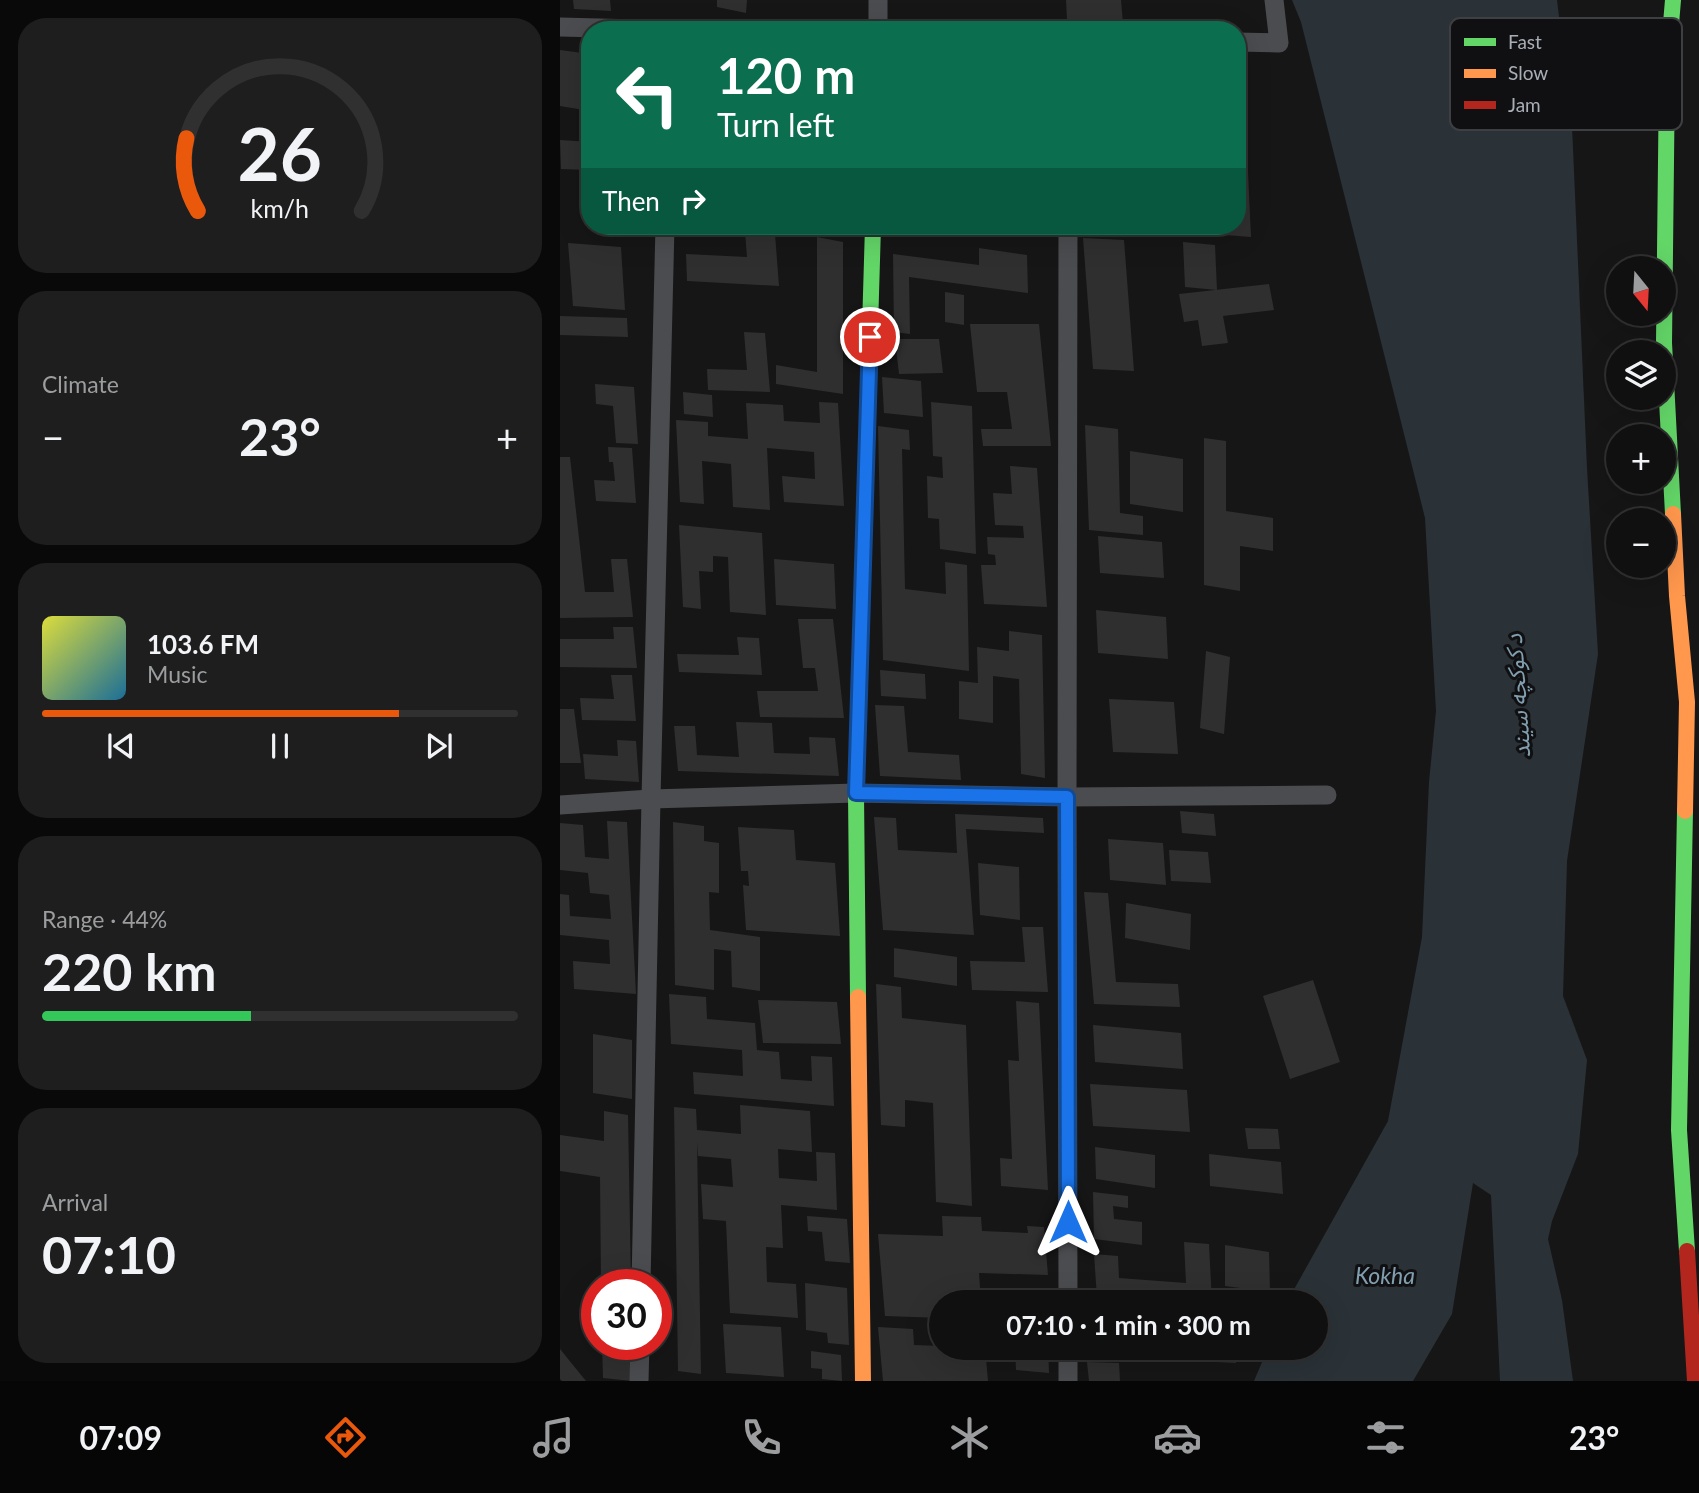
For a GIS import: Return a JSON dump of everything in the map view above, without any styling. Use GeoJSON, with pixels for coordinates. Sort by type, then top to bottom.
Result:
{"type":"FeatureCollection","features":[{"type":"Feature","properties":{"kind":"street"},"geometry":{"type":"LineString","coordinates":[[878,0],[878,21]]}},
{"type":"Feature","properties":{"kind":"street"},"geometry":{"type":"LineString","coordinates":[[1246,42],[1279,43],[1274,0]]}},
{"type":"Feature","properties":{"kind":"street"},"geometry":{"type":"LineString","coordinates":[[1672,18],[1674,0]]}},
{"type":"Feature","properties":{"kind":"street"},"geometry":{"type":"LineString","coordinates":[[560,27],[581,28]]}},
{"type":"Feature","properties":{"kind":"street"},"geometry":{"type":"LineString","coordinates":[[1666,130],[1664,343],[1677,596],[1687,702],[1679,1130],[1695,1381]]}},
{"type":"Feature","properties":{"kind":"street"},"geometry":{"type":"LineString","coordinates":[[641,1269],[665,235]]}},
{"type":"Feature","properties":{"kind":"street"},"geometry":{"type":"LineString","coordinates":[[863,1381],[856,793],[873,235]]}},
{"type":"Feature","properties":{"kind":"street"},"geometry":{"type":"LineString","coordinates":[[1068,235],[1068,1290]]}},
{"type":"Feature","properties":{"kind":"street"},"geometry":{"type":"LineString","coordinates":[[560,804],[856,793],[1067,797],[1327,795]]}},
{"type":"Feature","properties":{"kind":"street"},"geometry":{"type":"LineString","coordinates":[[639,1381],[640,1360]]}},
{"type":"Feature","properties":{"kind":"street"},"geometry":{"type":"LineString","coordinates":[[1068,1360],[1068,1381]]}},
{"type":"Feature","properties":{"kind":"water"},"geometry":{"type":"Polygon","coordinates":[[[1292,0],[1557,0],[1559,18],[1450,18],[1450,130],[1572,130],[1598,654],[1567,861],[1563,996],[1587,1060],[1578,1154],[1552,1221],[1548,1239],[1562,1300],[1573,1381],[1500,1381],[1491,1195],[1473,1183],[1452,1314],[1413,1381],[1254,1381],[1263,1360],[1328,1360],[1328,1290],[1294,1290],[1388,1121],[1422,937],[1429,782],[1436,711],[1425,518],[1301,22],[1292,0]]]}},
{"type":"Feature","properties":{"kind":"building"},"geometry":{"type":"Polygon","coordinates":[[[573,0],[610,0],[611,11],[574,9],[573,0]]]}},
{"type":"Feature","properties":{"kind":"building"},"geometry":{"type":"Polygon","coordinates":[[[717,0],[747,0],[746,13],[717,7],[717,0]]]}},
{"type":"Feature","properties":{"kind":"building"},"geometry":{"type":"Polygon","coordinates":[[[1066,0],[1121,0],[1123,21],[1067,20],[1066,0]]]}},
{"type":"Feature","properties":{"kind":"building"},"geometry":{"type":"Polygon","coordinates":[[[560,50],[581,53],[581,110],[560,106],[560,50]]]}},
{"type":"Feature","properties":{"kind":"building"},"geometry":{"type":"Polygon","coordinates":[[[560,140],[581,141],[581,170],[561,169],[560,140]]]}},
{"type":"Feature","properties":{"kind":"building"},"geometry":{"type":"Polygon","coordinates":[[[1246,172],[1248,172],[1251,237],[1225,235],[1246,235],[1246,172]]]}},
{"type":"Feature","properties":{"kind":"building"},"geometry":{"type":"Polygon","coordinates":[[[745,235],[775,235],[779,286],[687,281],[686,254],[747,257],[745,235]]]}},
{"type":"Feature","properties":{"kind":"building"},"geometry":{"type":"Polygon","coordinates":[[[817,237],[843,242],[843,394],[776,384],[776,365],[817,372],[817,237]]]}},
{"type":"Feature","properties":{"kind":"building"},"geometry":{"type":"Polygon","coordinates":[[[1083,238],[1124,240],[1134,371],[1093,369],[1083,238]]]}},
{"type":"Feature","properties":{"kind":"building"},"geometry":{"type":"Polygon","coordinates":[[[1183,242],[1215,245],[1217,290],[1185,287],[1183,242]]]}},
{"type":"Feature","properties":{"kind":"building"},"geometry":{"type":"Polygon","coordinates":[[[568,243],[621,247],[625,310],[573,306],[568,243]]]}},
{"type":"Feature","properties":{"kind":"building"},"geometry":{"type":"Polygon","coordinates":[[[979,248],[1027,255],[1028,293],[909,277],[910,334],[894,332],[893,254],[979,265],[979,248]]]}},
{"type":"Feature","properties":{"kind":"building"},"geometry":{"type":"Polygon","coordinates":[[[1269,284],[1274,310],[1223,316],[1228,343],[1202,346],[1198,320],[1184,322],[1179,294],[1269,284]]]}},
{"type":"Feature","properties":{"kind":"building"},"geometry":{"type":"Polygon","coordinates":[[[945,292],[964,295],[964,325],[945,322],[945,292]]]}},
{"type":"Feature","properties":{"kind":"building"},"geometry":{"type":"Polygon","coordinates":[[[560,316],[627,318],[628,337],[560,335],[560,316]]]}},
{"type":"Feature","properties":{"kind":"building"},"geometry":{"type":"Polygon","coordinates":[[[970,324],[1039,324],[1051,446],[983,446],[981,429],[1012,429],[1007,392],[977,392],[970,324]]]}},
{"type":"Feature","properties":{"kind":"building"},"geometry":{"type":"Polygon","coordinates":[[[744,332],[765,333],[770,392],[708,390],[707,369],[747,370],[744,332]]]}},
{"type":"Feature","properties":{"kind":"building"},"geometry":{"type":"Polygon","coordinates":[[[895,339],[939,339],[943,373],[899,374],[895,339]]]}},
{"type":"Feature","properties":{"kind":"building"},"geometry":{"type":"Polygon","coordinates":[[[882,377],[921,381],[923,417],[884,413],[882,377]]]}},
{"type":"Feature","properties":{"kind":"building"},"geometry":{"type":"Polygon","coordinates":[[[595,384],[634,387],[638,444],[616,443],[613,406],[596,404],[595,384]]]}},
{"type":"Feature","properties":{"kind":"building"},"geometry":{"type":"Polygon","coordinates":[[[683,392],[712,395],[713,417],[684,414],[683,392]]]}},
{"type":"Feature","properties":{"kind":"building"},"geometry":{"type":"Polygon","coordinates":[[[819,402],[838,403],[844,506],[784,502],[782,476],[815,479],[814,452],[767,448],[770,510],[733,507],[731,464],[702,461],[704,504],[680,502],[676,420],[708,422],[708,436],[748,439],[746,403],[783,405],[784,421],[820,423],[819,402]]]}},
{"type":"Feature","properties":{"kind":"building"},"geometry":{"type":"Polygon","coordinates":[[[931,402],[972,406],[976,554],[940,549],[939,519],[928,518],[927,476],[943,478],[942,457],[933,456],[931,402]]]}},
{"type":"Feature","properties":{"kind":"building"},"geometry":{"type":"Polygon","coordinates":[[[1085,425],[1118,429],[1120,513],[1143,516],[1143,535],[1089,530],[1085,425]]]}},
{"type":"Feature","properties":{"kind":"building"},"geometry":{"type":"Polygon","coordinates":[[[878,426],[909,430],[910,450],[902,449],[905,589],[946,594],[945,562],[967,565],[969,671],[883,660],[878,426]]]}},
{"type":"Feature","properties":{"kind":"building"},"geometry":{"type":"Polygon","coordinates":[[[1204,438],[1226,441],[1226,511],[1273,518],[1273,551],[1240,546],[1240,591],[1204,585],[1204,438]]]}},
{"type":"Feature","properties":{"kind":"building"},"geometry":{"type":"Polygon","coordinates":[[[608,447],[632,448],[636,503],[596,501],[594,480],[615,481],[608,447]]]}},
{"type":"Feature","properties":{"kind":"building"},"geometry":{"type":"Polygon","coordinates":[[[1130,451],[1183,459],[1183,512],[1130,504],[1130,451]]]}},
{"type":"Feature","properties":{"kind":"building"},"geometry":{"type":"Polygon","coordinates":[[[560,457],[570,457],[585,592],[614,592],[611,559],[627,559],[633,617],[560,618],[560,457]]]}},
{"type":"Feature","properties":{"kind":"building"},"geometry":{"type":"Polygon","coordinates":[[[1010,466],[1037,468],[1047,607],[984,604],[981,565],[996,565],[995,555],[988,554],[987,537],[1024,538],[1023,526],[995,525],[993,493],[1012,494],[1010,466]]]}},
{"type":"Feature","properties":{"kind":"building"},"geometry":{"type":"Polygon","coordinates":[[[679,525],[762,533],[766,615],[730,612],[728,557],[713,556],[713,572],[699,571],[701,609],[683,607],[679,525]]]}},
{"type":"Feature","properties":{"kind":"building"},"geometry":{"type":"Polygon","coordinates":[[[1098,536],[1162,542],[1164,578],[1100,573],[1098,536]]]}},
{"type":"Feature","properties":{"kind":"building"},"geometry":{"type":"Polygon","coordinates":[[[774,559],[834,564],[836,609],[776,605],[774,559]]]}},
{"type":"Feature","properties":{"kind":"building"},"geometry":{"type":"Polygon","coordinates":[[[1096,610],[1166,617],[1168,659],[1098,653],[1096,610]]]}},
{"type":"Feature","properties":{"kind":"building"},"geometry":{"type":"Polygon","coordinates":[[[798,619],[833,619],[844,718],[760,717],[757,691],[818,691],[815,668],[803,668],[798,619]]]}},
{"type":"Feature","properties":{"kind":"building"},"geometry":{"type":"Polygon","coordinates":[[[613,627],[633,627],[637,668],[560,667],[560,639],[614,639],[613,627]]]}},
{"type":"Feature","properties":{"kind":"building"},"geometry":{"type":"Polygon","coordinates":[[[1009,631],[1042,635],[1045,778],[1021,774],[1019,679],[993,676],[993,723],[959,719],[959,681],[978,683],[977,647],[1009,651],[1009,631]]]}},
{"type":"Feature","properties":{"kind":"building"},"geometry":{"type":"Polygon","coordinates":[[[737,637],[759,638],[762,675],[679,672],[677,654],[739,655],[737,637]]]}},
{"type":"Feature","properties":{"kind":"building"},"geometry":{"type":"Polygon","coordinates":[[[1206,651],[1230,657],[1224,734],[1200,728],[1206,651]]]}},
{"type":"Feature","properties":{"kind":"building"},"geometry":{"type":"Polygon","coordinates":[[[880,670],[925,674],[926,699],[881,696],[880,670]]]}},
{"type":"Feature","properties":{"kind":"building"},"geometry":{"type":"Polygon","coordinates":[[[611,675],[632,675],[636,721],[582,720],[580,698],[614,699],[611,675]]]}},
{"type":"Feature","properties":{"kind":"building"},"geometry":{"type":"Polygon","coordinates":[[[1109,699],[1174,702],[1178,754],[1113,752],[1109,699]]]}},
{"type":"Feature","properties":{"kind":"building"},"geometry":{"type":"Polygon","coordinates":[[[875,705],[904,706],[908,752],[959,755],[961,780],[880,776],[875,705]]]}},
{"type":"Feature","properties":{"kind":"building"},"geometry":{"type":"Polygon","coordinates":[[[560,709],[574,709],[581,763],[560,763],[560,709]]]}},
{"type":"Feature","properties":{"kind":"building"},"geometry":{"type":"Polygon","coordinates":[[[736,722],[772,723],[774,753],[810,754],[809,737],[835,738],[839,776],[678,771],[674,726],[695,726],[697,755],[739,757],[736,722]]]}},
{"type":"Feature","properties":{"kind":"building"},"geometry":{"type":"Polygon","coordinates":[[[617,740],[636,741],[639,782],[585,779],[583,754],[618,756],[617,740]]]}},
{"type":"Feature","properties":{"kind":"building"},"geometry":{"type":"Polygon","coordinates":[[[1180,811],[1214,814],[1216,836],[1182,833],[1180,811]]]}},
{"type":"Feature","properties":{"kind":"building"},"geometry":{"type":"Polygon","coordinates":[[[955,814],[1043,818],[1044,833],[966,829],[974,935],[883,930],[874,817],[896,818],[898,850],[957,853],[955,814]]]}},
{"type":"Feature","properties":{"kind":"building"},"geometry":{"type":"Polygon","coordinates":[[[607,821],[627,822],[636,994],[574,989],[573,961],[610,964],[609,940],[560,935],[560,894],[569,895],[570,916],[611,919],[609,895],[590,893],[588,873],[560,870],[560,823],[583,825],[585,857],[609,859],[607,821]]]}},
{"type":"Feature","properties":{"kind":"building"},"geometry":{"type":"Polygon","coordinates":[[[673,822],[704,826],[704,841],[719,843],[719,893],[709,892],[710,930],[760,937],[760,991],[732,987],[731,951],[714,949],[714,990],[675,985],[673,822]]]}},
{"type":"Feature","properties":{"kind":"building"},"geometry":{"type":"Polygon","coordinates":[[[738,827],[794,830],[796,860],[835,863],[840,936],[746,930],[743,885],[749,886],[748,871],[741,871],[738,827]]]}},
{"type":"Feature","properties":{"kind":"building"},"geometry":{"type":"Polygon","coordinates":[[[1108,839],[1163,843],[1166,885],[1110,880],[1108,839]]]}},
{"type":"Feature","properties":{"kind":"building"},"geometry":{"type":"Polygon","coordinates":[[[1169,850],[1208,852],[1211,883],[1171,881],[1169,850]]]}},
{"type":"Feature","properties":{"kind":"building"},"geometry":{"type":"Polygon","coordinates":[[[978,863],[1019,867],[1020,920],[980,915],[978,863]]]}},
{"type":"Feature","properties":{"kind":"building"},"geometry":{"type":"Polygon","coordinates":[[[1084,892],[1108,893],[1116,982],[1178,984],[1180,1007],[1094,1004],[1084,892]]]}},
{"type":"Feature","properties":{"kind":"building"},"geometry":{"type":"Polygon","coordinates":[[[1126,903],[1191,914],[1190,950],[1125,938],[1126,903]]]}},
{"type":"Feature","properties":{"kind":"building"},"geometry":{"type":"Polygon","coordinates":[[[1022,927],[1043,927],[1048,992],[972,990],[970,961],[1025,962],[1022,927]]]}},
{"type":"Feature","properties":{"kind":"building"},"geometry":{"type":"Polygon","coordinates":[[[894,948],[957,957],[957,986],[894,977],[894,948]]]}},
{"type":"Feature","properties":{"kind":"building"},"geometry":{"type":"Polygon","coordinates":[[[1313,980],[1340,1062],[1290,1079],[1263,996],[1313,980]]]}},
{"type":"Feature","properties":{"kind":"building"},"geometry":{"type":"Polygon","coordinates":[[[876,984],[901,987],[902,1018],[966,1025],[972,1206],[936,1202],[933,1103],[905,1100],[905,1127],[881,1125],[876,984]]]}},
{"type":"Feature","properties":{"kind":"building"},"geometry":{"type":"Polygon","coordinates":[[[669,994],[706,997],[707,1019],[755,1023],[757,1050],[779,1052],[781,1079],[812,1081],[811,1056],[832,1057],[834,1106],[694,1094],[693,1072],[743,1076],[742,1050],[671,1044],[669,994]]]}},
{"type":"Feature","properties":{"kind":"building"},"geometry":{"type":"Polygon","coordinates":[[[758,1000],[837,1002],[841,1044],[763,1043],[758,1000]]]}},
{"type":"Feature","properties":{"kind":"building"},"geometry":{"type":"Polygon","coordinates":[[[1016,1001],[1039,1003],[1048,1190],[1001,1186],[1000,1158],[1012,1159],[1008,1060],[1019,1061],[1016,1001]]]}},
{"type":"Feature","properties":{"kind":"building"},"geometry":{"type":"Polygon","coordinates":[[[1093,1025],[1181,1033],[1183,1069],[1095,1062],[1093,1025]]]}},
{"type":"Feature","properties":{"kind":"building"},"geometry":{"type":"Polygon","coordinates":[[[593,1034],[632,1040],[632,1099],[593,1093],[593,1034]]]}},
{"type":"Feature","properties":{"kind":"building"},"geometry":{"type":"Polygon","coordinates":[[[1090,1084],[1187,1090],[1190,1132],[1093,1126],[1090,1084]]]}},
{"type":"Feature","properties":{"kind":"building"},"geometry":{"type":"Polygon","coordinates":[[[740,1105],[810,1111],[812,1152],[778,1149],[779,1178],[817,1181],[816,1152],[835,1153],[837,1210],[781,1205],[783,1248],[766,1247],[767,1282],[796,1284],[798,1318],[730,1313],[726,1221],[703,1219],[701,1184],[733,1187],[731,1159],[698,1156],[697,1142],[701,1374],[678,1371],[674,1107],[696,1109],[697,1130],[741,1134],[740,1105]]]}},
{"type":"Feature","properties":{"kind":"building"},"geometry":{"type":"Polygon","coordinates":[[[604,1111],[628,1115],[631,1269],[601,1269],[600,1177],[560,1171],[560,1135],[604,1141],[604,1111]]]}},
{"type":"Feature","properties":{"kind":"building"},"geometry":{"type":"Polygon","coordinates":[[[1245,1128],[1278,1129],[1280,1149],[1248,1149],[1245,1128]]]}},
{"type":"Feature","properties":{"kind":"building"},"geometry":{"type":"Polygon","coordinates":[[[1095,1147],[1155,1155],[1155,1188],[1096,1179],[1095,1147]]]}},
{"type":"Feature","properties":{"kind":"building"},"geometry":{"type":"Polygon","coordinates":[[[1209,1154],[1281,1162],[1283,1194],[1210,1186],[1209,1154]]]}},
{"type":"Feature","properties":{"kind":"building"},"geometry":{"type":"Polygon","coordinates":[[[1093,1192],[1128,1196],[1128,1208],[1113,1206],[1114,1219],[1142,1222],[1142,1245],[1094,1239],[1093,1192]]]}},
{"type":"Feature","properties":{"kind":"building"},"geometry":{"type":"Polygon","coordinates":[[[807,1216],[847,1219],[850,1263],[825,1261],[822,1232],[808,1231],[807,1216]]]}},
{"type":"Feature","properties":{"kind":"building"},"geometry":{"type":"Polygon","coordinates":[[[942,1216],[981,1217],[982,1231],[1028,1233],[1027,1226],[1044,1227],[1048,1275],[979,1273],[980,1290],[929,1290],[929,1318],[885,1316],[878,1234],[943,1236],[942,1216]]]}},
{"type":"Feature","properties":{"kind":"building"},"geometry":{"type":"Polygon","coordinates":[[[1184,1242],[1209,1244],[1211,1290],[1096,1290],[1094,1254],[1118,1256],[1119,1278],[1186,1283],[1184,1242]]]}},
{"type":"Feature","properties":{"kind":"building"},"geometry":{"type":"Polygon","coordinates":[[[1225,1245],[1269,1252],[1270,1290],[1225,1286],[1225,1245]]]}},
{"type":"Feature","properties":{"kind":"building"},"geometry":{"type":"Polygon","coordinates":[[[805,1283],[847,1288],[849,1345],[828,1343],[827,1333],[806,1330],[805,1283]]]}},
{"type":"Feature","properties":{"kind":"building"},"geometry":{"type":"Polygon","coordinates":[[[723,1324],[781,1327],[784,1377],[726,1373],[723,1324]]]}},
{"type":"Feature","properties":{"kind":"building"},"geometry":{"type":"Polygon","coordinates":[[[878,1327],[913,1329],[914,1345],[929,1346],[929,1360],[986,1360],[988,1381],[883,1381],[878,1327]]]}},
{"type":"Feature","properties":{"kind":"building"},"geometry":{"type":"Polygon","coordinates":[[[560,1349],[586,1381],[560,1379],[560,1349]]]}},
{"type":"Feature","properties":{"kind":"building"},"geometry":{"type":"Polygon","coordinates":[[[811,1351],[841,1355],[842,1381],[822,1379],[822,1369],[811,1368],[811,1351]]]}},
{"type":"Feature","properties":{"kind":"building"},"geometry":{"type":"Polygon","coordinates":[[[602,1360],[632,1360],[632,1381],[603,1378],[602,1360]]]}},
{"type":"Feature","properties":{"kind":"building"},"geometry":{"type":"Polygon","coordinates":[[[1016,1360],[1048,1360],[1049,1373],[1016,1370],[1016,1360]]]}},
{"type":"Feature","properties":{"kind":"building"},"geometry":{"type":"Polygon","coordinates":[[[1176,1360],[1236,1360],[1236,1363],[1176,1360]]]}},
{"type":"Feature","properties":{"kind":"building"},"geometry":{"type":"Polygon","coordinates":[[[1087,1362],[1119,1363],[1120,1381],[1089,1381],[1087,1362]]]}},
{"type":"Feature","properties":{"kind":"traffic: fast"},"geometry":{"type":"LineString","coordinates":[[1671,18],[1673,0]]}},
{"type":"Feature","properties":{"kind":"traffic: fast"},"geometry":{"type":"LineString","coordinates":[[1666,130],[1664,343],[1673,508]]}},
{"type":"Feature","properties":{"kind":"traffic: fast"},"geometry":{"type":"LineString","coordinates":[[870,328],[873,235]]}},
{"type":"Feature","properties":{"kind":"traffic: fast"},"geometry":{"type":"LineString","coordinates":[[858,997],[856,793],[865,498]]}},
{"type":"Feature","properties":{"kind":"traffic: fast"},"geometry":{"type":"LineString","coordinates":[[1685,811],[1679,1130],[1687,1251]]}},
{"type":"Feature","properties":{"kind":"traffic: slow"},"geometry":{"type":"LineString","coordinates":[[1676,576],[1687,702],[1685,811]]}},
{"type":"Feature","properties":{"kind":"traffic: slow"},"geometry":{"type":"LineString","coordinates":[[858,997],[863,1381]]}},
{"type":"Feature","properties":{"kind":"traffic: jam"},"geometry":{"type":"LineString","coordinates":[[865,498],[870,328]]}},
{"type":"Feature","properties":{"kind":"traffic: jam"},"geometry":{"type":"LineString","coordinates":[[1687,1251],[1695,1381]]}},
{"type":"Feature","properties":{"kind":"route"},"geometry":{"type":"LineString","coordinates":[[870,337],[856,793],[1067,797],[1068,1222]]}},
{"type":"Feature","properties":{"kind":"water label","name":"د کوکچه سیند"},"geometry":{"type":"Point","coordinates":[1518,696]}},
{"type":"Feature","properties":{"kind":"water label","name":"Kokha"},"geometry":{"type":"Point","coordinates":[1385,1276]}}]}
